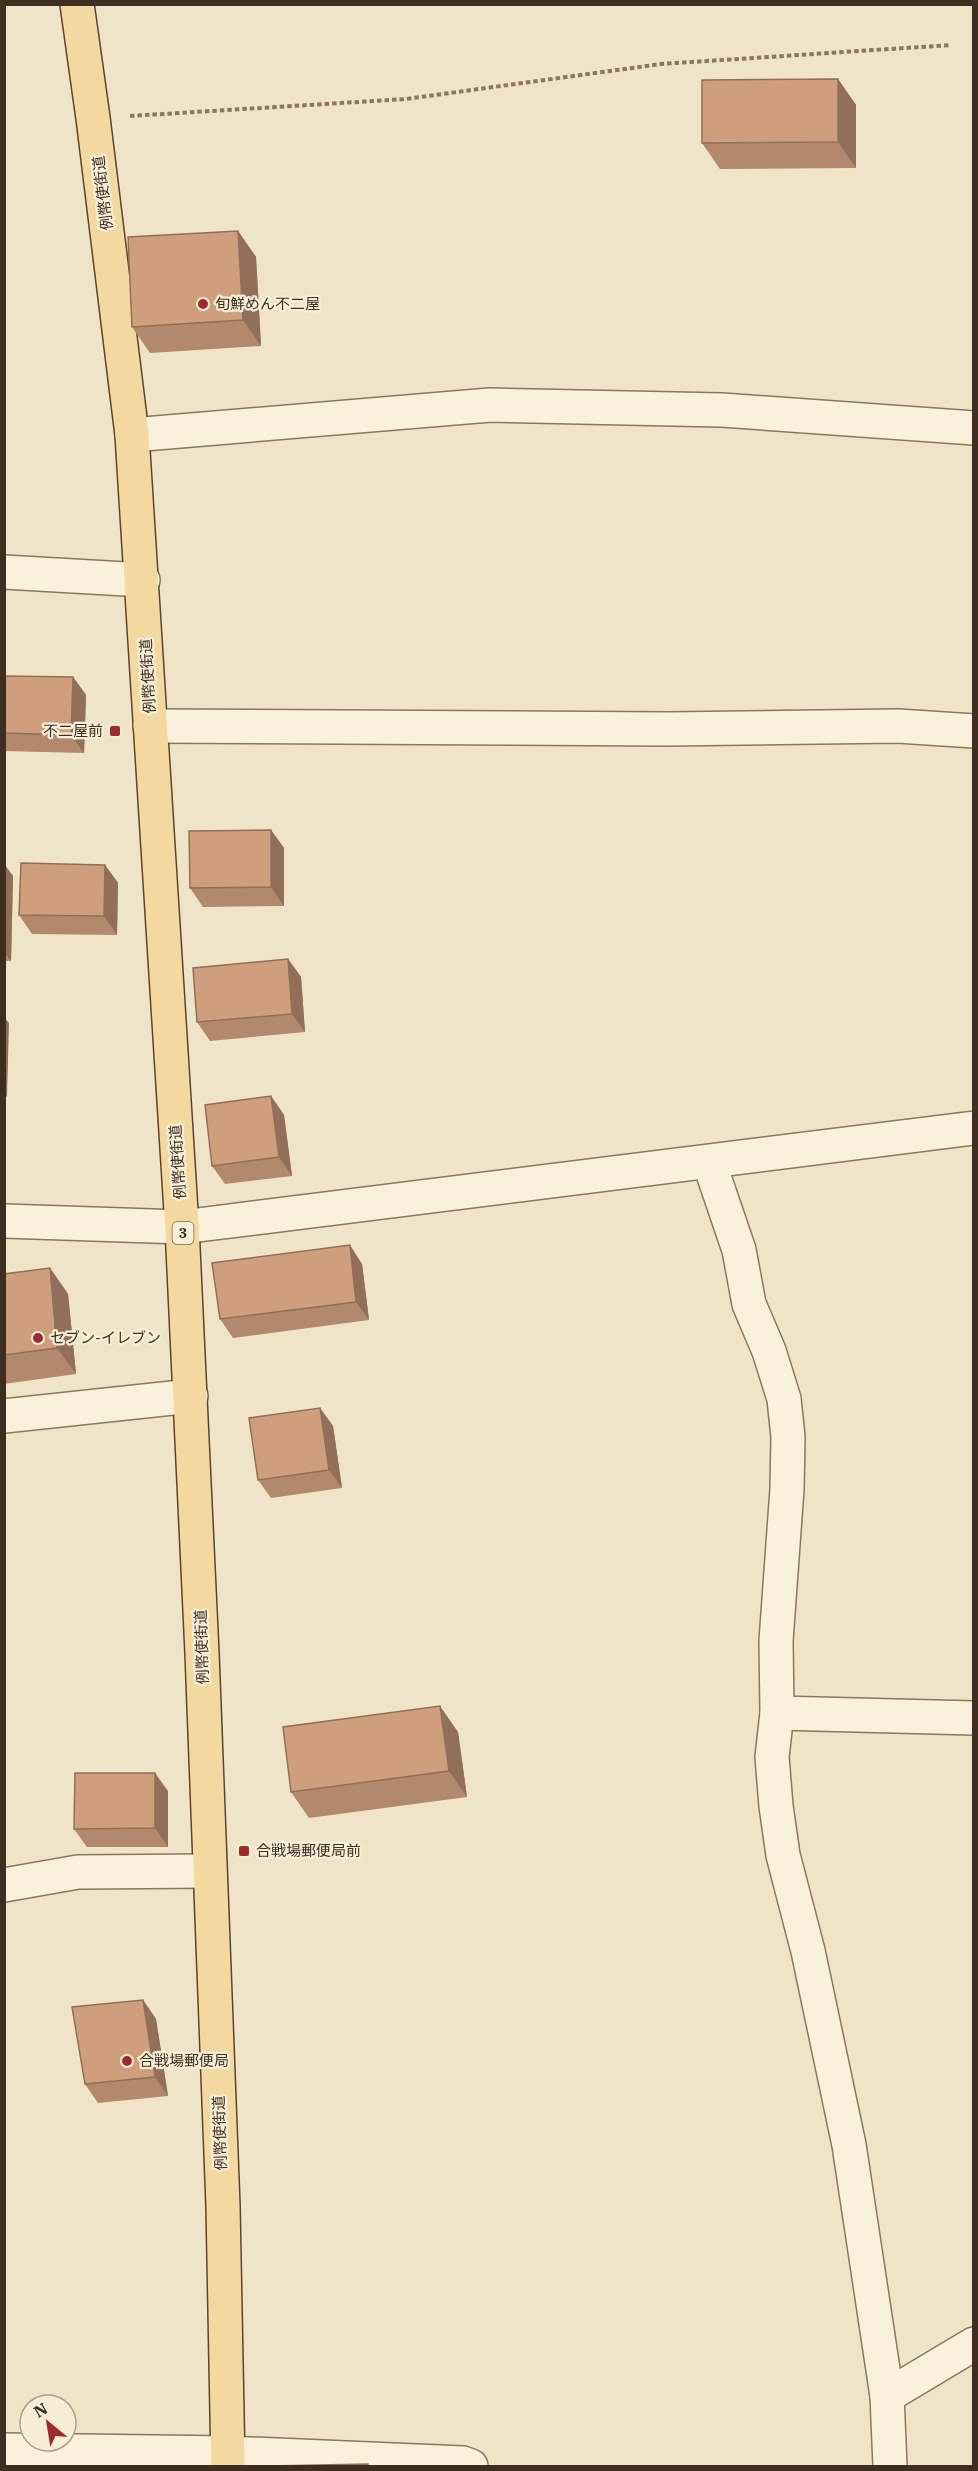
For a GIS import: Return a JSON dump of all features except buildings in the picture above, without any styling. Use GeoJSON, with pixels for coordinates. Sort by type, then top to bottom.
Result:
{"type":"FeatureCollection","features":[{"type":"Feature","properties":{"kind":"main road","name":"例幣使街道"},"geometry":{"type":"LineString","coordinates":[[77,4],[132,435],[183,1227],[223,2206],[228,2460]]}},
{"type":"Feature","properties":{"kind":"street"},"geometry":{"type":"LineString","coordinates":[[132,435],[490,405],[722,410],[974,428]]}},
{"type":"Feature","properties":{"kind":"street"},"geometry":{"type":"LineString","coordinates":[[4,572],[142,580]]}},
{"type":"Feature","properties":{"kind":"street"},"geometry":{"type":"LineString","coordinates":[[150,726],[669,729],[898,726],[974,731]]}},
{"type":"Feature","properties":{"kind":"street"},"geometry":{"type":"LineString","coordinates":[[4,1221],[183,1227],[974,1128]]}},
{"type":"Feature","properties":{"kind":"street"},"geometry":{"type":"LineString","coordinates":[[709,1162],[740,1251],[749,1304],[769,1351],[784,1399],[788,1437],[787,1500],[776,1641],[777,1713],[772,1756],[783,1855],[808,1951],[849,2145],[887,2396],[890,2466]]}},
{"type":"Feature","properties":{"kind":"street"},"geometry":{"type":"LineString","coordinates":[[4,1416],[191,1396]]}},
{"type":"Feature","properties":{"kind":"street"},"geometry":{"type":"LineString","coordinates":[[777,1713],[974,1718]]}},
{"type":"Feature","properties":{"kind":"street"},"geometry":{"type":"LineString","coordinates":[[4,1885],[78,1872],[209,1871]]}},
{"type":"Feature","properties":{"kind":"street"},"geometry":{"type":"LineString","coordinates":[[887,2396],[974,2344]]}},
{"type":"Feature","properties":{"kind":"street"},"geometry":{"type":"LineString","coordinates":[[4,2450],[228,2460],[463,2463],[471,2466]]}},
{"type":"Feature","properties":{"kind":"path"},"geometry":{"type":"LineString","coordinates":[[93,118],[405,99],[661,64],[951,45]]}},
{"type":"Feature","properties":{"kind":"place","name":"旬鮮めん不二屋"},"geometry":{"type":"Point","coordinates":[203,304]}},
{"type":"Feature","properties":{"kind":"place","name":"不二屋前"},"geometry":{"type":"Point","coordinates":[115,731]}},
{"type":"Feature","properties":{"kind":"place","name":"セブン-イレブン"},"geometry":{"type":"Point","coordinates":[38,1338]}},
{"type":"Feature","properties":{"kind":"place","name":"合戦場郵便局前"},"geometry":{"type":"Point","coordinates":[244,1851]}},
{"type":"Feature","properties":{"kind":"place","name":"合戦場郵便局"},"geometry":{"type":"Point","coordinates":[127,2061]}}]}
